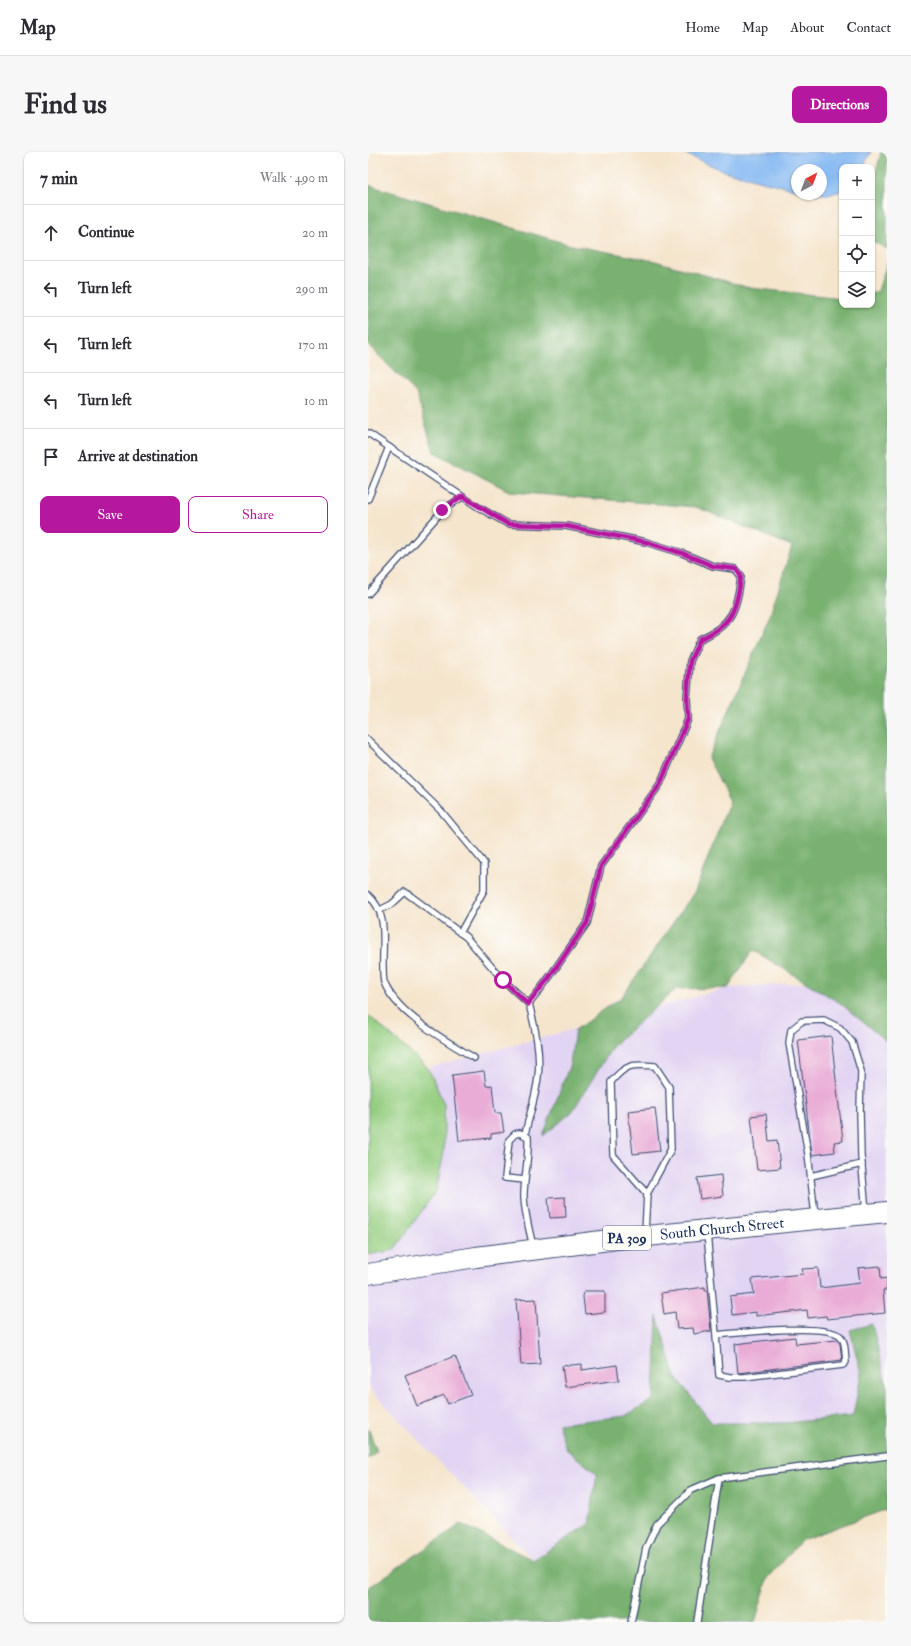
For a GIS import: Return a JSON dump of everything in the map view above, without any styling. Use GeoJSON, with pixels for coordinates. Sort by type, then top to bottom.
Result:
{"type":"FeatureCollection","features":[{"type":"Feature","properties":{"kind":"highway","name":"South Church Street"},"geometry":{"type":"LineString","coordinates":[[368,1274],[476,1257],[533,1250],[707,1230],[887,1212]]}},
{"type":"Feature","properties":{"kind":"lane"},"geometry":{"type":"LineString","coordinates":[[368,433],[462,496],[508,524],[566,526],[646,542],[682,553],[713,566],[736,569],[741,576],[736,607],[723,626],[714,633],[700,639],[690,661],[687,698],[688,719],[660,784],[601,866],[587,923],[548,979],[528,1004]]}},
{"type":"Feature","properties":{"kind":"lane"},"geometry":{"type":"LineString","coordinates":[[368,500],[389,447]]}},
{"type":"Feature","properties":{"kind":"lane"},"geometry":{"type":"LineString","coordinates":[[368,594],[442,510],[462,496]]}},
{"type":"Feature","properties":{"kind":"lane"},"geometry":{"type":"LineString","coordinates":[[368,740],[442,812],[484,864],[484,890],[460,933]]}},
{"type":"Feature","properties":{"kind":"lane"},"geometry":{"type":"LineString","coordinates":[[380,910],[392,904],[405,892],[466,937],[503,980],[528,1004],[533,1021],[538,1057],[538,1078],[525,1134],[528,1137],[528,1147],[524,1194],[533,1250]]}},
{"type":"Feature","properties":{"kind":"lane"},"geometry":{"type":"LineString","coordinates":[[368,895],[380,910],[383,924],[384,981],[396,1003],[415,1019],[474,1058]]}},
{"type":"Feature","properties":{"kind":"lane"},"geometry":{"type":"LineString","coordinates":[[816,1219],[811,1176],[789,1043],[791,1030],[802,1021],[824,1020],[840,1028],[852,1042],[861,1071],[860,1110],[866,1214]]}},
{"type":"Feature","properties":{"kind":"lane"},"geometry":{"type":"LineString","coordinates":[[644,1237],[647,1194],[671,1150],[669,1087],[655,1066],[636,1064],[621,1070],[611,1082],[613,1155],[647,1194]]}},
{"type":"Feature","properties":{"kind":"lane"},"geometry":{"type":"LineString","coordinates":[[525,1134],[515,1134],[509,1140],[505,1178],[525,1180]]}},
{"type":"Feature","properties":{"kind":"lane"},"geometry":{"type":"LineString","coordinates":[[811,1176],[862,1164]]}},
{"type":"Feature","properties":{"kind":"lane"},"geometry":{"type":"LineString","coordinates":[[707,1230],[719,1375],[744,1377],[843,1365],[846,1362],[843,1339],[839,1335],[831,1332],[801,1329],[716,1335]]}},
{"type":"Feature","properties":{"kind":"lane"},"geometry":{"type":"LineString","coordinates":[[631,1622],[646,1548],[657,1524],[691,1490],[719,1478],[887,1456]]}},
{"type":"Feature","properties":{"kind":"lane"},"geometry":{"type":"LineString","coordinates":[[697,1622],[719,1478]]}},
{"type":"Feature","properties":{"kind":"shaded area"},"geometry":{"type":"Polygon","coordinates":[[[887,977],[887,1510],[533,1560],[368,1387],[368,1264],[428,1068],[728,988],[887,977]]]}},
{"type":"Feature","properties":{"kind":"green space"},"geometry":{"type":"Polygon","coordinates":[[[881,152],[887,152],[887,249],[875,243],[875,171],[881,152]]]}},
{"type":"Feature","properties":{"kind":"green space"},"geometry":{"type":"Polygon","coordinates":[[[368,185],[571,245],[655,261],[750,288],[839,298],[839,308],[875,308],[875,292],[878,291],[887,263],[887,1042],[840,1003],[753,950],[728,988],[676,989],[613,1046],[572,1112],[543,1136],[570,1064],[575,1030],[622,997],[695,891],[730,801],[708,758],[769,618],[792,546],[696,507],[511,492],[434,452],[416,393],[368,345],[368,185]]]}},
{"type":"Feature","properties":{"kind":"green space"},"geometry":{"type":"Polygon","coordinates":[[[368,1015],[428,1068],[444,1104],[444,1152],[436,1191],[394,1250],[368,1255],[368,1015]]]}},
{"type":"Feature","properties":{"kind":"green space"},"geometry":{"type":"Polygon","coordinates":[[[657,1316],[676,1377],[712,1423],[786,1423],[853,1416],[861,1374],[850,1330],[872,1324],[886,1383],[887,1382],[887,1509],[802,1540],[768,1578],[755,1622],[368,1622],[368,1588],[461,1524],[533,1560],[589,1524],[597,1474],[566,1449],[558,1424],[625,1416],[654,1399],[657,1316]]]}},
{"type":"Feature","properties":{"kind":"green space"},"geometry":{"type":"Polygon","coordinates":[[[368,1428],[377,1451],[368,1459],[368,1428]]]}},
{"type":"Feature","properties":{"kind":"water"},"geometry":{"type":"Polygon","coordinates":[[[681,152],[871,152],[865,164],[839,164],[839,192],[828,194],[827,164],[791,164],[791,188],[724,171],[681,152]]]}},
{"type":"Feature","properties":{"kind":"building"},"geometry":{"type":"Polygon","coordinates":[[[831,1036],[843,1141],[834,1142],[835,1152],[812,1155],[798,1040],[831,1036]]]}},
{"type":"Feature","properties":{"kind":"building"},"geometry":{"type":"Polygon","coordinates":[[[484,1071],[486,1086],[492,1085],[495,1113],[501,1113],[504,1132],[491,1134],[491,1138],[459,1141],[452,1075],[484,1071]]]}},
{"type":"Feature","properties":{"kind":"building"},"geometry":{"type":"Polygon","coordinates":[[[655,1108],[660,1151],[633,1154],[628,1111],[655,1108]]]}},
{"type":"Feature","properties":{"kind":"building"},"geometry":{"type":"Polygon","coordinates":[[[766,1114],[769,1141],[777,1140],[780,1168],[757,1170],[751,1116],[766,1114]]]}},
{"type":"Feature","properties":{"kind":"building"},"geometry":{"type":"Polygon","coordinates":[[[721,1175],[723,1196],[700,1199],[697,1178],[721,1175]]]}},
{"type":"Feature","properties":{"kind":"building"},"geometry":{"type":"Polygon","coordinates":[[[565,1197],[566,1217],[550,1218],[548,1198],[565,1197]]]}},
{"type":"Feature","properties":{"kind":"building"},"geometry":{"type":"Polygon","coordinates":[[[880,1266],[881,1279],[887,1278],[887,1290],[883,1290],[885,1313],[827,1319],[826,1316],[808,1318],[807,1310],[756,1316],[756,1312],[732,1315],[730,1297],[754,1294],[752,1279],[803,1274],[802,1269],[818,1268],[820,1288],[860,1283],[858,1268],[880,1266]]]}},
{"type":"Feature","properties":{"kind":"building"},"geometry":{"type":"Polygon","coordinates":[[[705,1287],[705,1290],[707,1290],[711,1331],[694,1334],[693,1328],[677,1329],[675,1312],[664,1314],[661,1293],[705,1287]]]}},
{"type":"Feature","properties":{"kind":"building"},"geometry":{"type":"Polygon","coordinates":[[[584,1291],[605,1291],[605,1312],[585,1314],[583,1297],[584,1291]]]}},
{"type":"Feature","properties":{"kind":"building"},"geometry":{"type":"Polygon","coordinates":[[[536,1299],[540,1364],[521,1365],[516,1300],[536,1299]]]}},
{"type":"Feature","properties":{"kind":"building"},"geometry":{"type":"Polygon","coordinates":[[[795,1337],[796,1344],[837,1340],[840,1344],[842,1360],[738,1373],[735,1344],[795,1337]]]}},
{"type":"Feature","properties":{"kind":"building"},"geometry":{"type":"Polygon","coordinates":[[[455,1356],[471,1395],[448,1404],[444,1395],[417,1406],[405,1375],[455,1356]]]}},
{"type":"Feature","properties":{"kind":"building"},"geometry":{"type":"Polygon","coordinates":[[[582,1364],[582,1370],[617,1365],[619,1380],[565,1387],[562,1366],[582,1364]]]}},
{"type":"Feature","properties":{"kind":"route"},"geometry":{"type":"LineString","coordinates":[[442,510],[462,496],[508,524],[566,526],[646,542],[682,553],[713,566],[736,569],[741,576],[736,607],[723,626],[714,633],[700,639],[690,661],[687,698],[688,719],[679,742],[660,784],[601,866],[587,923],[548,979],[528,1004],[503,980]]}}]}
